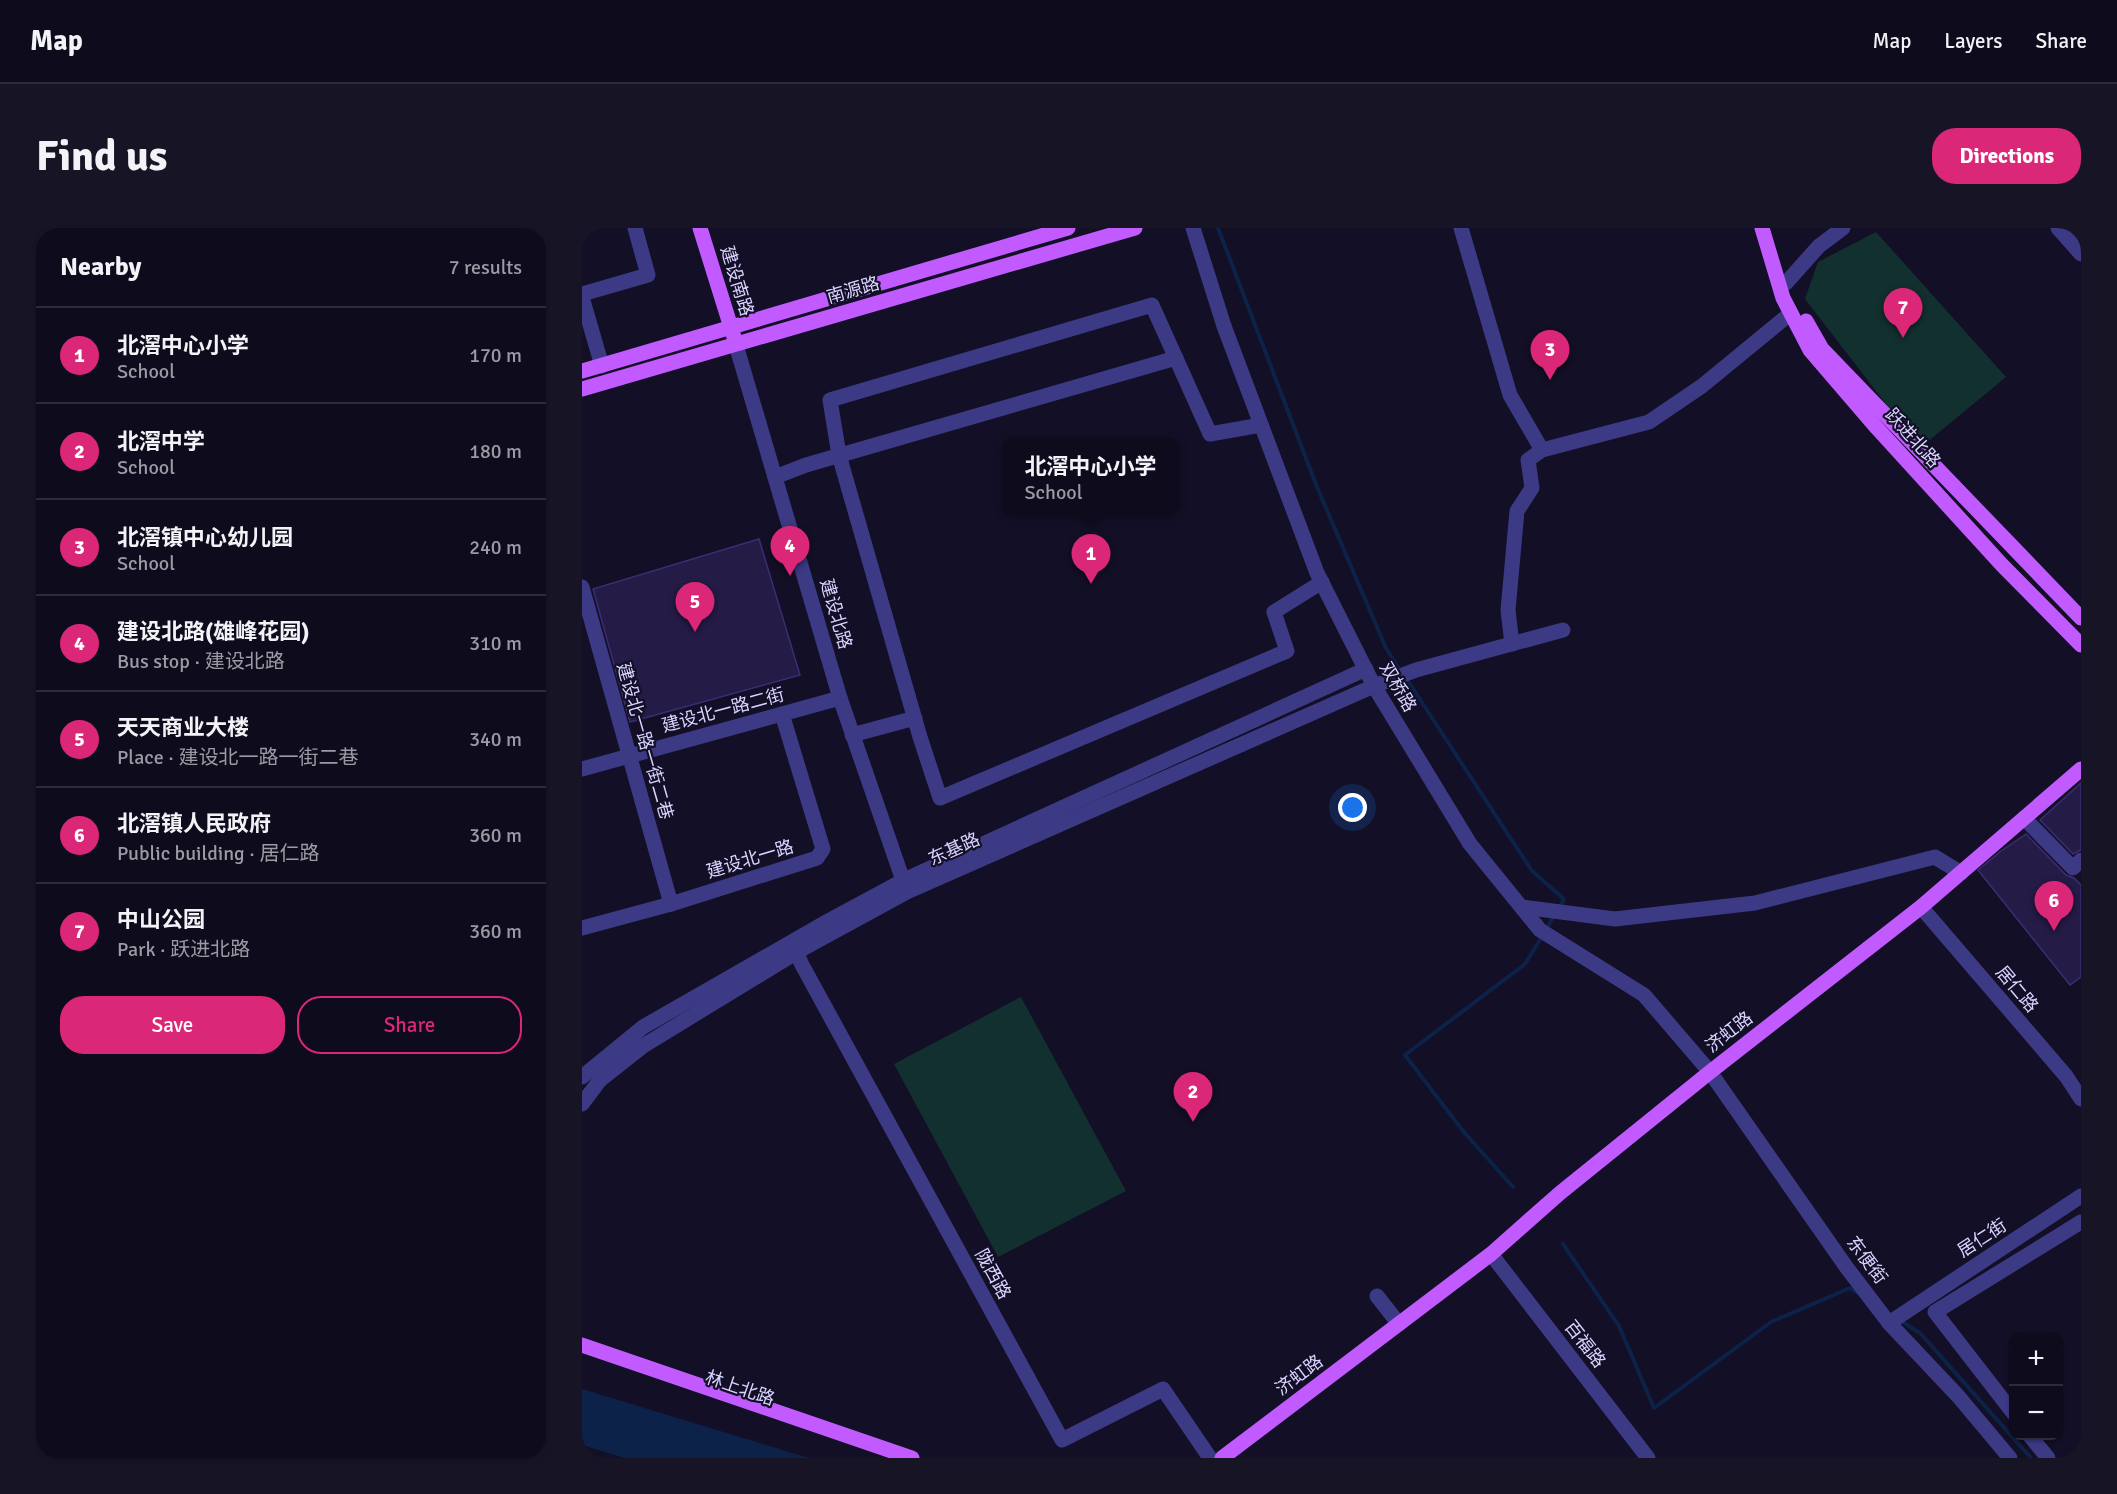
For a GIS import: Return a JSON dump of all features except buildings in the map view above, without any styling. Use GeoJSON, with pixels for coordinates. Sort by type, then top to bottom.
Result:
{"type":"FeatureCollection","features":[{"type":"Feature","properties":{"kind":"main road","name":"建设南路"},"geometry":{"type":"LineString","coordinates":[[700,228],[740,343]]}},
{"type":"Feature","properties":{"kind":"main road"},"geometry":{"type":"LineString","coordinates":[[711,228],[736,327]]}},
{"type":"Feature","properties":{"kind":"main road","name":"南源路"},"geometry":{"type":"LineString","coordinates":[[582,372],[1068,228]]}},
{"type":"Feature","properties":{"kind":"main road","name":"南源路"},"geometry":{"type":"LineString","coordinates":[[582,389],[1135,228]]}},
{"type":"Feature","properties":{"kind":"main road","name":"跃进北路"},"geometry":{"type":"LineString","coordinates":[[1762,228],[1783,298],[1810,350],[1877,428],[2002,565],[2081,645]]}},
{"type":"Feature","properties":{"kind":"main road","name":"跃进北路"},"geometry":{"type":"LineString","coordinates":[[1773,228],[1786,283],[1822,350],[2081,618]]}},
{"type":"Feature","properties":{"kind":"main road","name":"济虹路"},"geometry":{"type":"LineString","coordinates":[[1222,1458],[1491,1254],[1560,1193],[1710,1072],[1922,907],[2081,769]]}},
{"type":"Feature","properties":{"kind":"main road","name":"济虹路"},"geometry":{"type":"LineString","coordinates":[[1237,1458],[1397,1334],[1399,1324]]}},
{"type":"Feature","properties":{"kind":"main road"},"geometry":{"type":"LineString","coordinates":[[582,1345],[912,1458]]}},
{"type":"Feature","properties":{"kind":"main road","name":"林上北路"},"geometry":{"type":"LineString","coordinates":[[582,1355],[886,1458]]}},
{"type":"Feature","properties":{"kind":"street"},"geometry":{"type":"LineString","coordinates":[[602,366],[582,295],[648,274],[635,228]]}},
{"type":"Feature","properties":{"kind":"street","name":"双桥路"},"geometry":{"type":"LineString","coordinates":[[1193,228],[1224,326],[1322,582],[1374,686],[1470,844],[1540,930],[1644,995],[1710,1072]]}},
{"type":"Feature","properties":{"kind":"street"},"geometry":{"type":"LineString","coordinates":[[1461,228],[1510,395],[1542,450]]}},
{"type":"Feature","properties":{"kind":"street"},"geometry":{"type":"LineString","coordinates":[[1786,283],[1819,246],[1843,228]]}},
{"type":"Feature","properties":{"kind":"street"},"geometry":{"type":"LineString","coordinates":[[2058,228],[2081,254]]}},
{"type":"Feature","properties":{"kind":"street"},"geometry":{"type":"LineString","coordinates":[[1261,425],[1210,434],[1152,305],[830,400],[839,455],[940,798],[1287,651],[1274,612],[1322,582]]}},
{"type":"Feature","properties":{"kind":"street"},"geometry":{"type":"LineString","coordinates":[[1512,644],[1508,610],[1517,511],[1532,488],[1528,460],[1542,450],[1649,422],[1702,386],[1791,313]]}},
{"type":"Feature","properties":{"kind":"street","name":"建设北路"},"geometry":{"type":"LineString","coordinates":[[740,343],[856,734],[896,861],[910,884]]}},
{"type":"Feature","properties":{"kind":"street"},"geometry":{"type":"LineString","coordinates":[[779,475],[839,455],[1176,358]]}},
{"type":"Feature","properties":{"kind":"street","name":"建设北路"},"geometry":{"type":"LineString","coordinates":[[779,475],[840,698],[856,734]]}},
{"type":"Feature","properties":{"kind":"street","name":"建设北一路一街二巷"},"geometry":{"type":"LineString","coordinates":[[582,587],[671,904]]}},
{"type":"Feature","properties":{"kind":"street","name":"东基路"},"geometry":{"type":"LineString","coordinates":[[585,1101],[600,1080],[643,1046],[910,884],[1374,686],[1416,670],[1563,630]]}},
{"type":"Feature","properties":{"kind":"street","name":"东基路"},"geometry":{"type":"LineString","coordinates":[[582,1076],[644,1027],[828,921],[1366,669]]}},
{"type":"Feature","properties":{"kind":"street","name":"建设北一路二街"},"geometry":{"type":"LineString","coordinates":[[582,770],[840,698]]}},
{"type":"Feature","properties":{"kind":"street","name":"建设北一路"},"geometry":{"type":"LineString","coordinates":[[582,928],[671,904],[817,858],[823,849],[782,714]]}},
{"type":"Feature","properties":{"kind":"street"},"geometry":{"type":"LineString","coordinates":[[856,734],[915,717]]}},
{"type":"Feature","properties":{"kind":"street"},"geometry":{"type":"LineString","coordinates":[[2024,818],[2073,868],[2081,860]]}},
{"type":"Feature","properties":{"kind":"street"},"geometry":{"type":"LineString","coordinates":[[1522,907],[1615,919],[1755,903],[1935,857],[1961,873]]}},
{"type":"Feature","properties":{"kind":"street","name":"居仁路"},"geometry":{"type":"LineString","coordinates":[[1922,907],[2066,1076],[2081,1099]]}},
{"type":"Feature","properties":{"kind":"street","name":"陇西路"},"geometry":{"type":"LineString","coordinates":[[797,952],[1062,1440],[1163,1389],[1210,1458]]}},
{"type":"Feature","properties":{"kind":"street","name":"东便街"},"geometry":{"type":"LineString","coordinates":[[1710,1072],[1847,1268],[1890,1322],[1958,1396],[2010,1458]]}},
{"type":"Feature","properties":{"kind":"street"},"geometry":{"type":"LineString","coordinates":[[582,1076],[585,1101]]}},
{"type":"Feature","properties":{"kind":"street","name":"居仁街"},"geometry":{"type":"LineString","coordinates":[[1890,1322],[2081,1196]]}},
{"type":"Feature","properties":{"kind":"street"},"geometry":{"type":"LineString","coordinates":[[2009,1409],[1935,1312],[2081,1222]]}},
{"type":"Feature","properties":{"kind":"street","name":"百福路"},"geometry":{"type":"LineString","coordinates":[[1491,1254],[1648,1458]]}},
{"type":"Feature","properties":{"kind":"street"},"geometry":{"type":"LineString","coordinates":[[1377,1296],[1399,1324]]}},
{"type":"Feature","properties":{"kind":"street"},"geometry":{"type":"LineString","coordinates":[[2033,1440],[2048,1458]]}},
{"type":"Feature","properties":{"kind":"green space"},"geometry":{"type":"Polygon","coordinates":[[[1876,232],[2006,377],[1920,448],[1805,299],[1818,262],[1876,232]]]}},
{"type":"Feature","properties":{"kind":"green space"},"geometry":{"type":"Polygon","coordinates":[[[1021,997],[1126,1191],[998,1257],[894,1064],[1021,997]]]}},
{"type":"Feature","properties":{"kind":"water"},"geometry":{"type":"Polygon","coordinates":[[[582,1389],[809,1458],[624,1458],[582,1445],[582,1389]]]}},
{"type":"Feature","properties":{"kind":"waterway"},"geometry":{"type":"LineString","coordinates":[[1218,228],[1317,487],[1386,648],[1401,672]]}},
{"type":"Feature","properties":{"kind":"waterway"},"geometry":{"type":"LineString","coordinates":[[1406,678],[1532,871],[1564,899],[1559,908]]}},
{"type":"Feature","properties":{"kind":"waterway"},"geometry":{"type":"LineString","coordinates":[[1547,928],[1555,914]]}},
{"type":"Feature","properties":{"kind":"waterway"},"geometry":{"type":"LineString","coordinates":[[1513,1187],[1463,1131],[1405,1055],[1525,964],[1543,935]]}},
{"type":"Feature","properties":{"kind":"waterway"},"geometry":{"type":"LineString","coordinates":[[1563,1244],[1619,1326],[1654,1408],[1771,1322],[1850,1288],[1858,1293]]}},
{"type":"Feature","properties":{"kind":"waterway"},"geometry":{"type":"LineString","coordinates":[[1900,1320],[1921,1334],[2031,1458]]}},
{"type":"Feature","properties":{"kind":"place","name":"中山公园"},"geometry":{"type":"Point","coordinates":[1903,338]}},
{"type":"Feature","properties":{"kind":"place","name":"北滘镇中心幼儿园"},"geometry":{"type":"Point","coordinates":[1550,380]}},
{"type":"Feature","properties":{"kind":"place","name":"建设北路(雄峰花园)"},"geometry":{"type":"Point","coordinates":[790,576]}},
{"type":"Feature","properties":{"kind":"place","name":"北滘中心小学"},"geometry":{"type":"Point","coordinates":[1091,584]}},
{"type":"Feature","properties":{"kind":"place","name":"天天商业大楼"},"geometry":{"type":"Point","coordinates":[695,632]}},
{"type":"Feature","properties":{"kind":"place","name":"北滘镇人民政府"},"geometry":{"type":"Point","coordinates":[2054,931]}},
{"type":"Feature","properties":{"kind":"place","name":"北滘中学"},"geometry":{"type":"Point","coordinates":[1193,1122]}}]}
